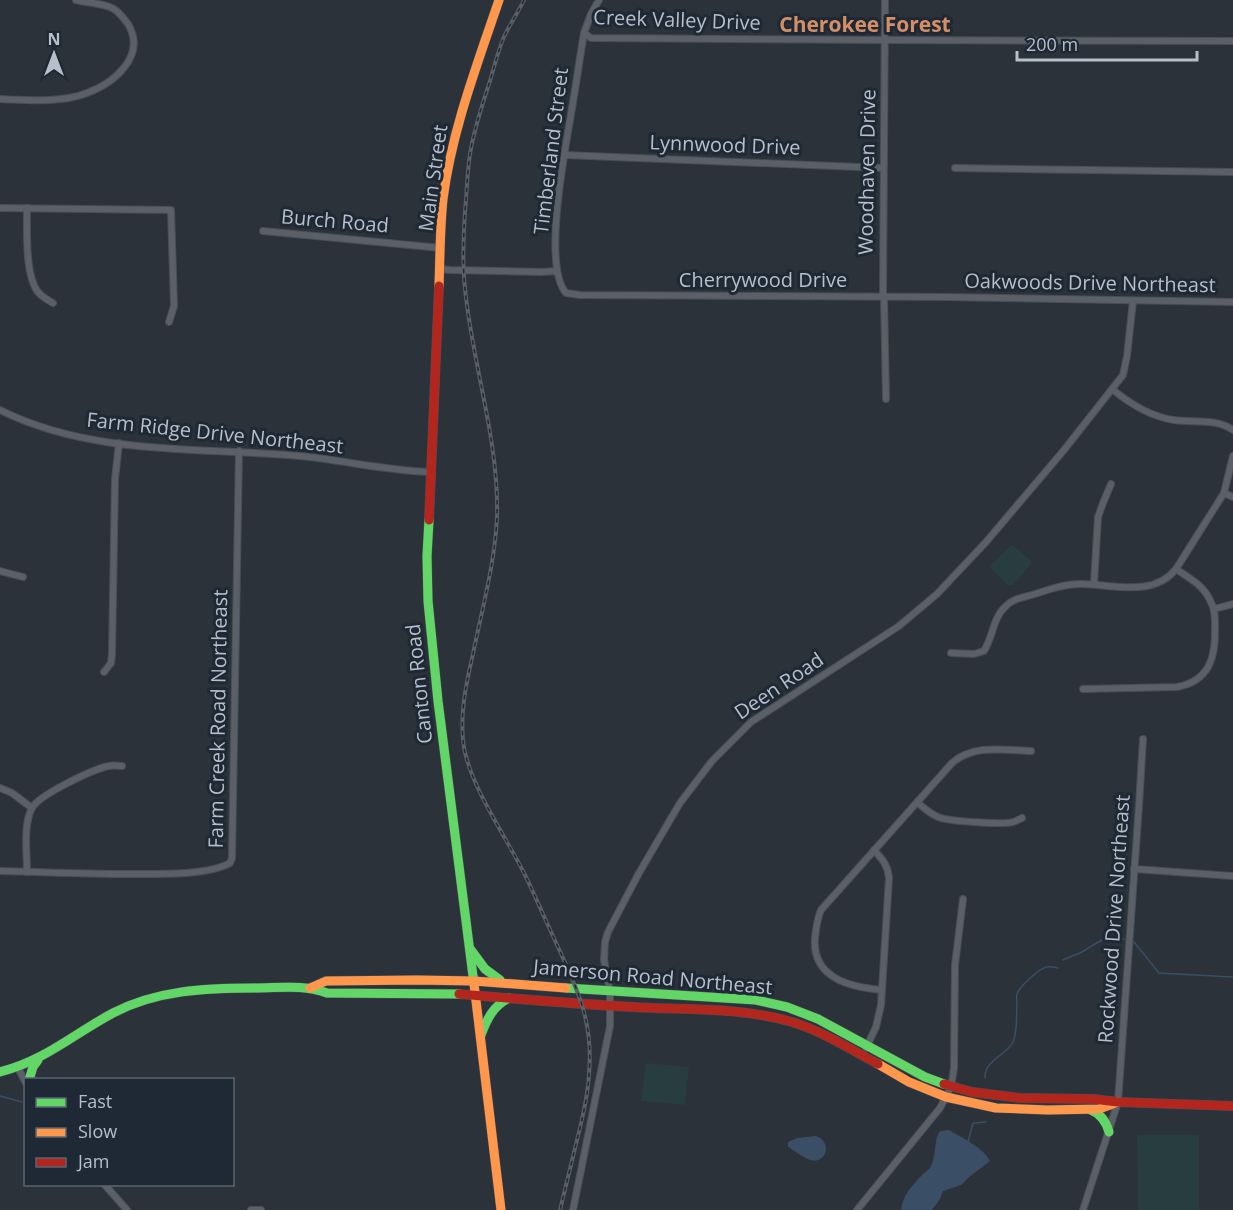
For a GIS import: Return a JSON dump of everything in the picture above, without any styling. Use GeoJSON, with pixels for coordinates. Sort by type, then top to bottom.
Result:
{"type":"FeatureCollection","features":[{"type":"Feature","properties":{"kind":"street"},"geometry":{"type":"LineString","coordinates":[[0,99],[63,99],[82,95],[114,80],[124,69],[132,53],[134,42],[131,30],[124,18],[114,8],[76,0]]}},
{"type":"Feature","properties":{"kind":"street","name":"Main Street"},"geometry":{"type":"LineString","coordinates":[[435,367],[443,201],[454,138],[499,0]]}},
{"type":"Feature","properties":{"kind":"street","name":"Timberland Street"},"geometry":{"type":"LineString","coordinates":[[557,271],[556,234],[565,155],[584,33],[599,0]]}},
{"type":"Feature","properties":{"kind":"street","name":"Woodhaven Drive"},"geometry":{"type":"LineString","coordinates":[[885,0],[886,399]]}},
{"type":"Feature","properties":{"kind":"street","name":"Creek Valley Drive"},"geometry":{"type":"LineString","coordinates":[[584,33],[591,38],[1233,41]]}},
{"type":"Feature","properties":{"kind":"street","name":"Lynnwood Drive"},"geometry":{"type":"LineString","coordinates":[[565,155],[884,168]]}},
{"type":"Feature","properties":{"kind":"street"},"geometry":{"type":"LineString","coordinates":[[955,168],[1233,172]]}},
{"type":"Feature","properties":{"kind":"street"},"geometry":{"type":"LineString","coordinates":[[0,208],[171,210],[174,306],[169,322]]}},
{"type":"Feature","properties":{"kind":"street"},"geometry":{"type":"LineString","coordinates":[[27,208],[29,271],[39,293],[53,303]]}},
{"type":"Feature","properties":{"kind":"street","name":"Burch Road"},"geometry":{"type":"LineString","coordinates":[[263,231],[441,248]]}},
{"type":"Feature","properties":{"kind":"street"},"geometry":{"type":"LineString","coordinates":[[440,268],[557,271]]}},
{"type":"Feature","properties":{"kind":"street","name":"Cherrywood Drive"},"geometry":{"type":"LineString","coordinates":[[557,271],[562,289],[566,293],[580,295],[947,297]]}},
{"type":"Feature","properties":{"kind":"street","name":"Oakwoods Drive Northeast"},"geometry":{"type":"LineString","coordinates":[[947,297],[1233,302]]}},
{"type":"Feature","properties":{"kind":"street","name":"Deen Road"},"geometry":{"type":"LineString","coordinates":[[573,1210],[610,1026],[610,992],[604,960],[605,942],[615,916],[680,803],[712,761],[751,722],[899,626],[937,594],[986,542],[1123,375],[1133,301]]}},
{"type":"Feature","properties":{"kind":"street","name":"Canton Road"},"geometry":{"type":"LineString","coordinates":[[435,367],[427,556],[429,613],[446,771],[476,995],[501,1210]]}},
{"type":"Feature","properties":{"kind":"street"},"geometry":{"type":"LineString","coordinates":[[1112,389],[1133,403],[1164,418],[1219,423],[1233,430]]}},
{"type":"Feature","properties":{"kind":"street","name":"Farm Ridge Drive Northeast"},"geometry":{"type":"LineString","coordinates":[[0,410],[21,420],[65,433],[118,443],[302,456],[431,472]]}},
{"type":"Feature","properties":{"kind":"street"},"geometry":{"type":"LineString","coordinates":[[104,672],[111,663],[112,654],[114,503],[118,443]]}},
{"type":"Feature","properties":{"kind":"street","name":"Farm Creek Road Northeast"},"geometry":{"type":"LineString","coordinates":[[0,871],[167,874],[195,872],[225,867],[230,864],[232,858],[239,451]]}},
{"type":"Feature","properties":{"kind":"street"},"geometry":{"type":"LineString","coordinates":[[951,653],[974,654],[984,651],[1000,612],[1015,599],[1078,584],[1149,587],[1167,579],[1176,569],[1224,493],[1233,456]]}},
{"type":"Feature","properties":{"kind":"street"},"geometry":{"type":"LineString","coordinates":[[1094,584],[1098,517],[1111,484]]}},
{"type":"Feature","properties":{"kind":"street"},"geometry":{"type":"LineString","coordinates":[[1224,493],[1233,497]]}},
{"type":"Feature","properties":{"kind":"street"},"geometry":{"type":"LineString","coordinates":[[1083,689],[1185,686],[1203,674],[1214,655],[1214,609],[1203,588],[1176,569]]}},
{"type":"Feature","properties":{"kind":"street"},"geometry":{"type":"LineString","coordinates":[[0,571],[23,577]]}},
{"type":"Feature","properties":{"kind":"street"},"geometry":{"type":"LineString","coordinates":[[1214,609],[1233,604]]}},
{"type":"Feature","properties":{"kind":"street","name":"Rockwood Drive Northeast"},"geometry":{"type":"LineString","coordinates":[[1083,1210],[1118,1102],[1143,739]]}},
{"type":"Feature","properties":{"kind":"street"},"geometry":{"type":"LineString","coordinates":[[882,990],[856,985],[831,976],[825,971],[817,960],[814,945],[816,925],[821,910],[952,763],[966,753],[984,749],[1031,751]]}},
{"type":"Feature","properties":{"kind":"street"},"geometry":{"type":"LineString","coordinates":[[27,872],[27,824],[32,808],[46,794],[111,765],[122,766]]}},
{"type":"Feature","properties":{"kind":"street"},"geometry":{"type":"LineString","coordinates":[[0,788],[12,793],[32,808]]}},
{"type":"Feature","properties":{"kind":"street"},"geometry":{"type":"LineString","coordinates":[[917,802],[939,818],[949,820],[1004,823],[1022,818]]}},
{"type":"Feature","properties":{"kind":"street"},"geometry":{"type":"LineString","coordinates":[[862,1056],[879,1017],[889,878],[884,861],[874,850]]}},
{"type":"Feature","properties":{"kind":"street"},"geometry":{"type":"LineString","coordinates":[[1134,869],[1233,876]]}},
{"type":"Feature","properties":{"kind":"street"},"geometry":{"type":"LineString","coordinates":[[857,1210],[940,1108],[951,1087],[954,1068],[955,965],[963,899]]}},
{"type":"Feature","properties":{"kind":"street"},"geometry":{"type":"LineString","coordinates":[[470,948],[485,969],[505,983]]}},
{"type":"Feature","properties":{"kind":"street","name":"Jamerson Road Northeast"},"geometry":{"type":"LineString","coordinates":[[310,988],[326,981],[474,981],[610,992],[741,998],[787,1007],[818,1019],[919,1074],[951,1087],[982,1094],[1012,1098],[1099,1099],[1118,1102],[1233,1106]]}},
{"type":"Feature","properties":{"kind":"street","name":"Jamerson Road Northeast"},"geometry":{"type":"LineString","coordinates":[[0,1072],[18,1068],[39,1059],[112,1014],[150,997],[200,988],[310,988],[327,993],[476,995],[762,1015],[815,1031],[909,1082],[946,1097],[977,1105],[1028,1110],[1099,1109],[1118,1102]]}},
{"type":"Feature","properties":{"kind":"street"},"geometry":{"type":"LineString","coordinates":[[481,1035],[495,1007],[510,998]]}},
{"type":"Feature","properties":{"kind":"street"},"geometry":{"type":"LineString","coordinates":[[30,1078],[33,1067],[39,1059]]}},
{"type":"Feature","properties":{"kind":"street"},"geometry":{"type":"LineString","coordinates":[[18,1068],[24,1079]]}},
{"type":"Feature","properties":{"kind":"street"},"geometry":{"type":"LineString","coordinates":[[1089,1109],[1101,1115],[1106,1121],[1109,1132]]}},
{"type":"Feature","properties":{"kind":"street"},"geometry":{"type":"LineString","coordinates":[[105,1186],[127,1210]]}},
{"type":"Feature","properties":{"kind":"street"},"geometry":{"type":"LineString","coordinates":[[251,1210],[261,1210]]}},
{"type":"Feature","properties":{"kind":"green space"},"geometry":{"type":"Polygon","coordinates":[[[1010,546],[1014,546],[1031,561],[1013,585],[1008,585],[991,569],[991,565],[1010,546]]]}},
{"type":"Feature","properties":{"kind":"green space"},"geometry":{"type":"Polygon","coordinates":[[[646,1063],[689,1067],[685,1105],[641,1101],[646,1063]]]}},
{"type":"Feature","properties":{"kind":"green space"},"geometry":{"type":"Polygon","coordinates":[[[1137,1135],[1199,1135],[1199,1210],[1138,1210],[1137,1135]]]}},
{"type":"Feature","properties":{"kind":"water"},"geometry":{"type":"Polygon","coordinates":[[[949,1130],[978,1148],[990,1161],[961,1185],[943,1191],[932,1210],[901,1210],[909,1190],[930,1168],[940,1131],[949,1130]]]}},
{"type":"Feature","properties":{"kind":"water"},"geometry":{"type":"Polygon","coordinates":[[[816,1136],[822,1139],[826,1148],[823,1156],[815,1161],[801,1156],[788,1147],[788,1142],[797,1138],[816,1136]]]}},
{"type":"Feature","properties":{"kind":"waterway"},"geometry":{"type":"LineString","coordinates":[[1063,960],[1107,938],[1124,939]]}},
{"type":"Feature","properties":{"kind":"waterway"},"geometry":{"type":"LineString","coordinates":[[1134,942],[1159,973],[1233,977]]}},
{"type":"Feature","properties":{"kind":"waterway"},"geometry":{"type":"LineString","coordinates":[[985,1078],[988,1067],[1010,1047],[1015,1037],[1018,991],[1041,970],[1047,967],[1058,968]]}},
{"type":"Feature","properties":{"kind":"waterway"},"geometry":{"type":"LineString","coordinates":[[0,1096],[22,1102]]}},
{"type":"Feature","properties":{"kind":"waterway"},"geometry":{"type":"LineString","coordinates":[[968,1142],[973,1123],[986,1122]]}},
{"type":"Feature","properties":{"kind":"railway"},"geometry":{"type":"LineString","coordinates":[[524,0],[499,49],[476,126],[468,175],[463,258],[465,293],[491,437],[497,490],[497,517],[491,569],[466,688],[463,736],[468,764],[474,779],[531,888],[575,986],[586,1019],[590,1054],[588,1090],[560,1210]]}},
{"type":"Feature","properties":{"kind":"traffic: fast"},"geometry":{"type":"LineString","coordinates":[[429,520],[428,601],[438,701],[474,984]]}},
{"type":"Feature","properties":{"kind":"traffic: fast"},"geometry":{"type":"LineString","coordinates":[[471,950],[485,969],[500,980]]}},
{"type":"Feature","properties":{"kind":"traffic: fast"},"geometry":{"type":"LineString","coordinates":[[0,1072],[45,1054],[98,1021],[130,1005],[164,995],[218,989],[291,987],[309,988],[327,993],[459,994]]}},
{"type":"Feature","properties":{"kind":"traffic: fast"},"geometry":{"type":"LineString","coordinates":[[566,988],[756,1000],[787,1007],[818,1019],[925,1077],[944,1084]]}},
{"type":"Feature","properties":{"kind":"traffic: fast"},"geometry":{"type":"LineString","coordinates":[[481,1035],[491,1014],[509,998]]}},
{"type":"Feature","properties":{"kind":"traffic: fast"},"geometry":{"type":"LineString","coordinates":[[30,1078],[38,1060]]}},
{"type":"Feature","properties":{"kind":"traffic: fast"},"geometry":{"type":"LineString","coordinates":[[1091,1110],[1103,1118],[1109,1132]]}},
{"type":"Feature","properties":{"kind":"traffic: slow"},"geometry":{"type":"LineString","coordinates":[[439,286],[443,199],[452,148],[499,0]]}},
{"type":"Feature","properties":{"kind":"traffic: slow"},"geometry":{"type":"LineString","coordinates":[[310,988],[326,981],[417,980],[474,981],[566,988]]}},
{"type":"Feature","properties":{"kind":"traffic: slow"},"geometry":{"type":"LineString","coordinates":[[474,984],[501,1210]]}},
{"type":"Feature","properties":{"kind":"traffic: slow"},"geometry":{"type":"LineString","coordinates":[[878,1064],[909,1082],[946,1097],[996,1108],[1099,1109],[1118,1102]]}},
{"type":"Feature","properties":{"kind":"traffic: jam"},"geometry":{"type":"LineString","coordinates":[[429,520],[439,286]]}},
{"type":"Feature","properties":{"kind":"traffic: jam"},"geometry":{"type":"LineString","coordinates":[[459,994],[652,1008],[713,1010],[773,1017],[814,1030],[878,1064]]}},
{"type":"Feature","properties":{"kind":"traffic: jam"},"geometry":{"type":"LineString","coordinates":[[944,1084],[972,1092],[1020,1098],[1233,1106]]}},
{"type":"Feature","properties":{"kind":"district","name":"Cherokee Forest"},"geometry":{"type":"Point","coordinates":[865,25]}}]}
